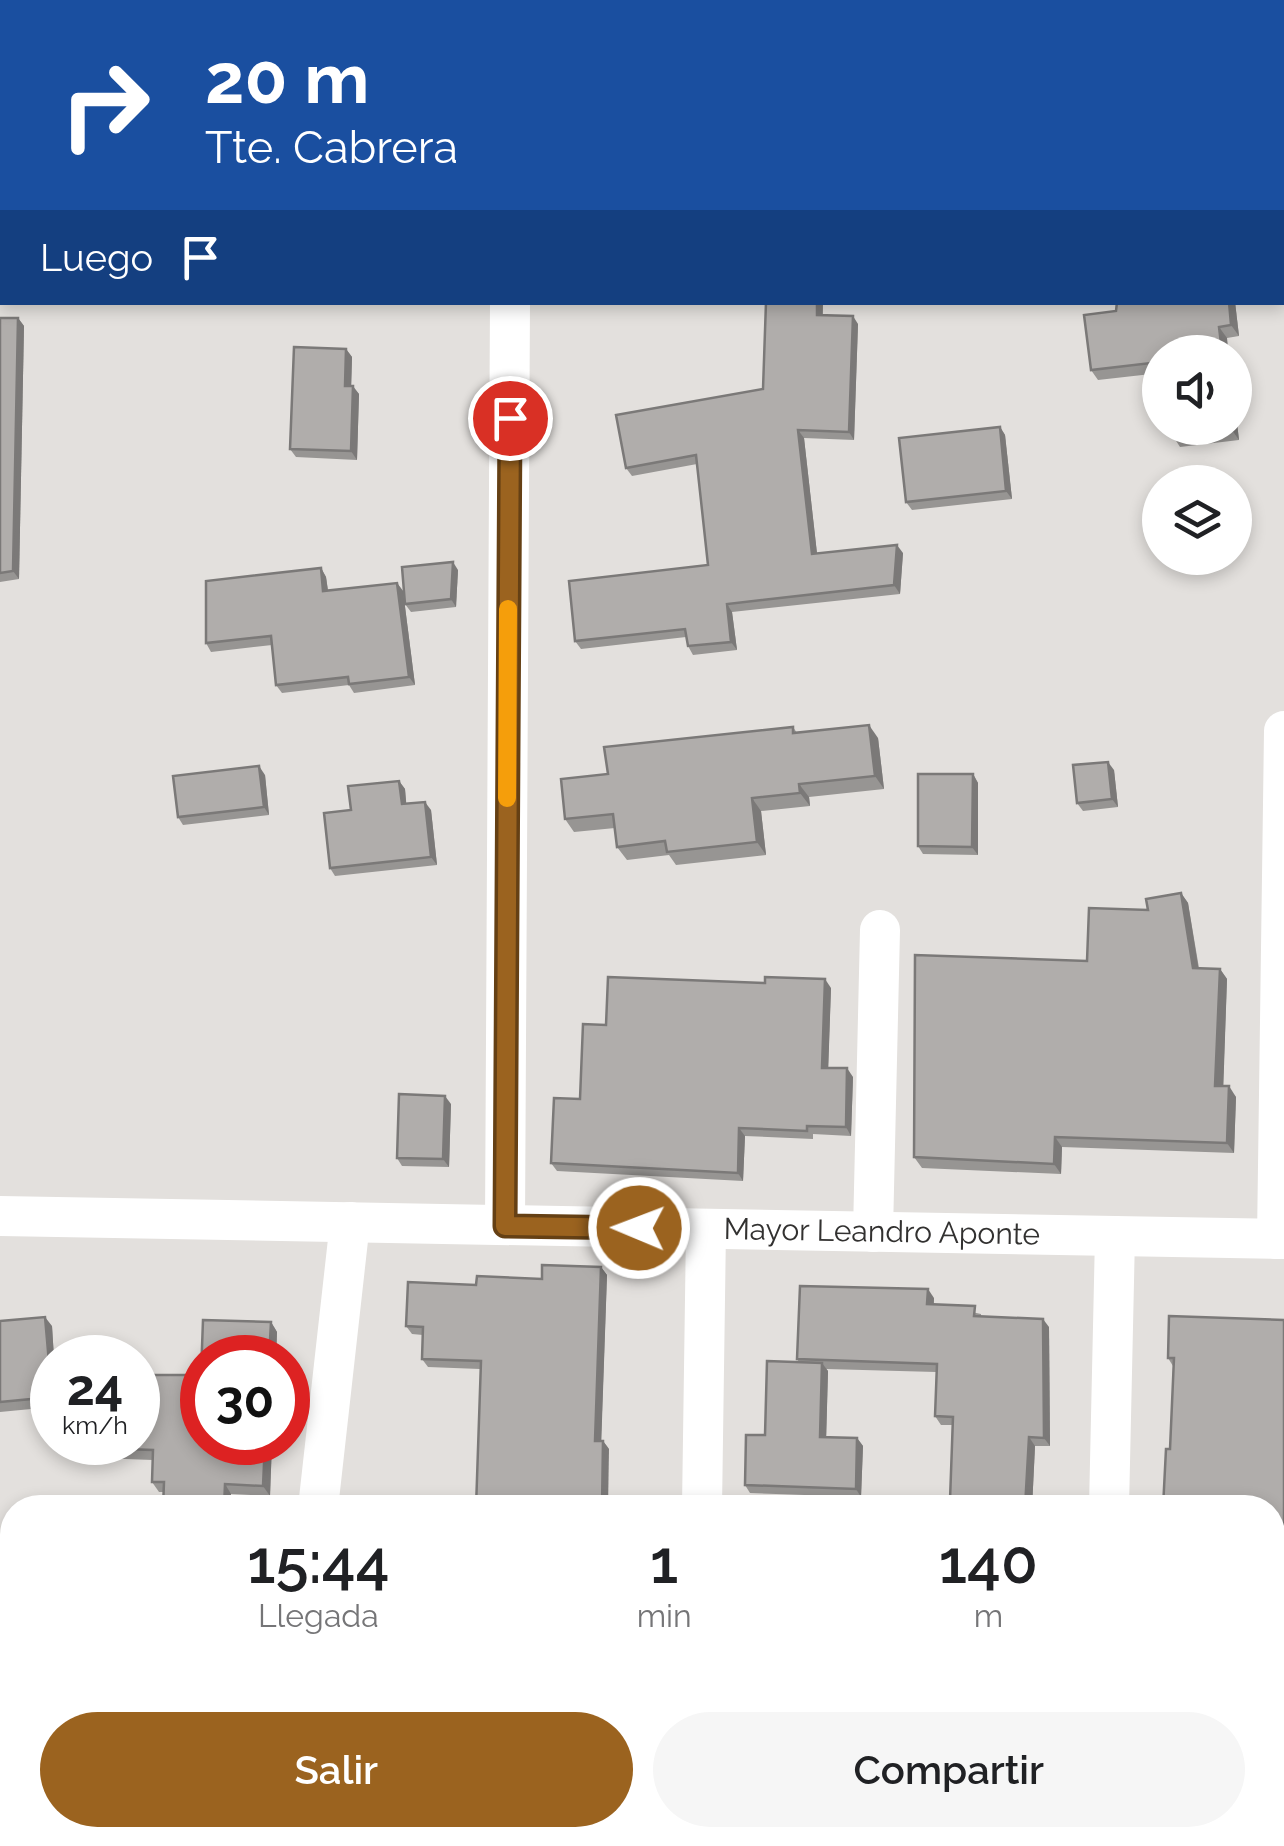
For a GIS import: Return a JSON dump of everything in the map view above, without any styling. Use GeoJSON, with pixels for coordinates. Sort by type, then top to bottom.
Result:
{"type":"FeatureCollection","features":[{"type":"Feature","properties":{"kind":"street"},"geometry":{"type":"LineString","coordinates":[[505,1226],[510,305]]}},
{"type":"Feature","properties":{"kind":"street"},"geometry":{"type":"LineString","coordinates":[[1281,1239],[1284,731]]}},
{"type":"Feature","properties":{"kind":"street"},"geometry":{"type":"LineString","coordinates":[[872,1232],[880,930]]}},
{"type":"Feature","properties":{"kind":"street","name":"Mayor Leandro Aponte"},"geometry":{"type":"LineString","coordinates":[[0,1216],[1281,1239]]}},
{"type":"Feature","properties":{"kind":"street"},"geometry":{"type":"LineString","coordinates":[[319,1495],[350,1222]]}},
{"type":"Feature","properties":{"kind":"street"},"geometry":{"type":"LineString","coordinates":[[702,1495],[706,1228]]}},
{"type":"Feature","properties":{"kind":"street"},"geometry":{"type":"LineString","coordinates":[[1109,1495],[1115,1236]]}},
{"type":"Feature","properties":{"kind":"building"},"geometry":{"type":"Polygon","coordinates":[[[766,305],[817,305],[817,315],[853,316],[849,432],[798,430],[812,554],[897,545],[894,585],[727,604],[731,642],[688,646],[685,629],[575,641],[569,581],[708,565],[696,455],[626,468],[616,415],[763,389],[766,305]]]}},
{"type":"Feature","properties":{"kind":"building"},"geometry":{"type":"Polygon","coordinates":[[[1117,305],[1229,305],[1231,325],[1219,327],[1220,335],[1142,335],[1142,364],[1091,370],[1084,315],[1116,311],[1117,305]]]}},
{"type":"Feature","properties":{"kind":"building"},"geometry":{"type":"Polygon","coordinates":[[[0,318],[18,318],[13,571],[0,573],[0,318]]]}},
{"type":"Feature","properties":{"kind":"building"},"geometry":{"type":"Polygon","coordinates":[[[294,347],[346,349],[345,386],[353,386],[351,451],[290,449],[294,347]]]}},
{"type":"Feature","properties":{"kind":"building"},"geometry":{"type":"Polygon","coordinates":[[[1000,427],[1006,491],[906,502],[899,438],[1000,427]]]}},
{"type":"Feature","properties":{"kind":"building"},"geometry":{"type":"Polygon","coordinates":[[[453,562],[451,599],[405,604],[402,567],[453,562]]]}},
{"type":"Feature","properties":{"kind":"building"},"geometry":{"type":"Polygon","coordinates":[[[321,568],[323,591],[397,583],[409,677],[349,684],[348,677],[276,685],[271,636],[206,643],[206,581],[321,568]]]}},
{"type":"Feature","properties":{"kind":"building"},"geometry":{"type":"Polygon","coordinates":[[[869,725],[875,776],[799,784],[800,793],[752,798],[757,842],[667,852],[665,841],[617,847],[613,814],[565,819],[561,779],[608,774],[604,747],[793,727],[793,733],[869,725]]]}},
{"type":"Feature","properties":{"kind":"building"},"geometry":{"type":"Polygon","coordinates":[[[1108,762],[1112,799],[1077,803],[1073,765],[1108,762]]]}},
{"type":"Feature","properties":{"kind":"building"},"geometry":{"type":"Polygon","coordinates":[[[259,766],[264,807],[178,817],[173,776],[259,766]]]}},
{"type":"Feature","properties":{"kind":"building"},"geometry":{"type":"Polygon","coordinates":[[[918,774],[973,774],[972,847],[918,846],[918,774]]]}},
{"type":"Feature","properties":{"kind":"building"},"geometry":{"type":"Polygon","coordinates":[[[399,781],[402,804],[425,802],[431,857],[330,868],[324,813],[351,810],[348,786],[399,781]]]}},
{"type":"Feature","properties":{"kind":"building"},"geometry":{"type":"Polygon","coordinates":[[[1181,893],[1193,968],[1220,969],[1215,1086],[1229,1086],[1227,1143],[1055,1137],[1054,1164],[914,1157],[915,955],[1087,961],[1089,908],[1148,910],[1146,899],[1181,893]]]}},
{"type":"Feature","properties":{"kind":"building"},"geometry":{"type":"Polygon","coordinates":[[[608,977],[765,983],[765,977],[825,979],[822,1068],[847,1068],[846,1127],[807,1126],[807,1131],[739,1128],[738,1173],[551,1163],[554,1098],[580,1099],[583,1024],[606,1025],[608,977]]]}},
{"type":"Feature","properties":{"kind":"building"},"geometry":{"type":"Polygon","coordinates":[[[399,1094],[445,1096],[443,1159],[397,1158],[399,1094]]]}},
{"type":"Feature","properties":{"kind":"building"},"geometry":{"type":"Polygon","coordinates":[[[542,1265],[601,1267],[595,1441],[603,1441],[602,1495],[476,1495],[481,1361],[422,1359],[423,1327],[406,1326],[408,1282],[476,1285],[477,1276],[542,1279],[542,1265]]]}},
{"type":"Feature","properties":{"kind":"building"},"geometry":{"type":"Polygon","coordinates":[[[800,1286],[928,1289],[927,1304],[975,1306],[974,1316],[1043,1319],[1044,1438],[1029,1437],[1026,1495],[950,1495],[953,1417],[935,1416],[937,1364],[797,1359],[800,1286]]]}},
{"type":"Feature","properties":{"kind":"building"},"geometry":{"type":"Polygon","coordinates":[[[1169,1316],[1284,1320],[1284,1495],[1164,1495],[1174,1358],[1168,1358],[1169,1316]]]}},
{"type":"Feature","properties":{"kind":"building"},"geometry":{"type":"Polygon","coordinates":[[[45,1317],[47,1335],[30,1335],[30,1399],[0,1402],[0,1321],[45,1317]]]}},
{"type":"Feature","properties":{"kind":"building"},"geometry":{"type":"Polygon","coordinates":[[[203,1320],[271,1322],[270,1335],[202,1335],[203,1320]]]}},
{"type":"Feature","properties":{"kind":"building"},"geometry":{"type":"Polygon","coordinates":[[[767,1361],[822,1363],[820,1437],[857,1438],[856,1489],[745,1485],[746,1435],[765,1435],[767,1361]]]}},
{"type":"Feature","properties":{"kind":"building"},"geometry":{"type":"Polygon","coordinates":[[[160,1375],[180,1375],[180,1465],[264,1465],[263,1486],[225,1484],[225,1495],[164,1495],[164,1482],[152,1482],[153,1465],[160,1465],[160,1375]]]}},
{"type":"Feature","properties":{"kind":"slow traffic"},"geometry":{"type":"LineString","coordinates":[[507,798],[508,609]]}},
{"type":"Feature","properties":{"kind":"route"},"geometry":{"type":"LineString","coordinates":[[510,418],[505,1226],[639,1228]]}}]}
